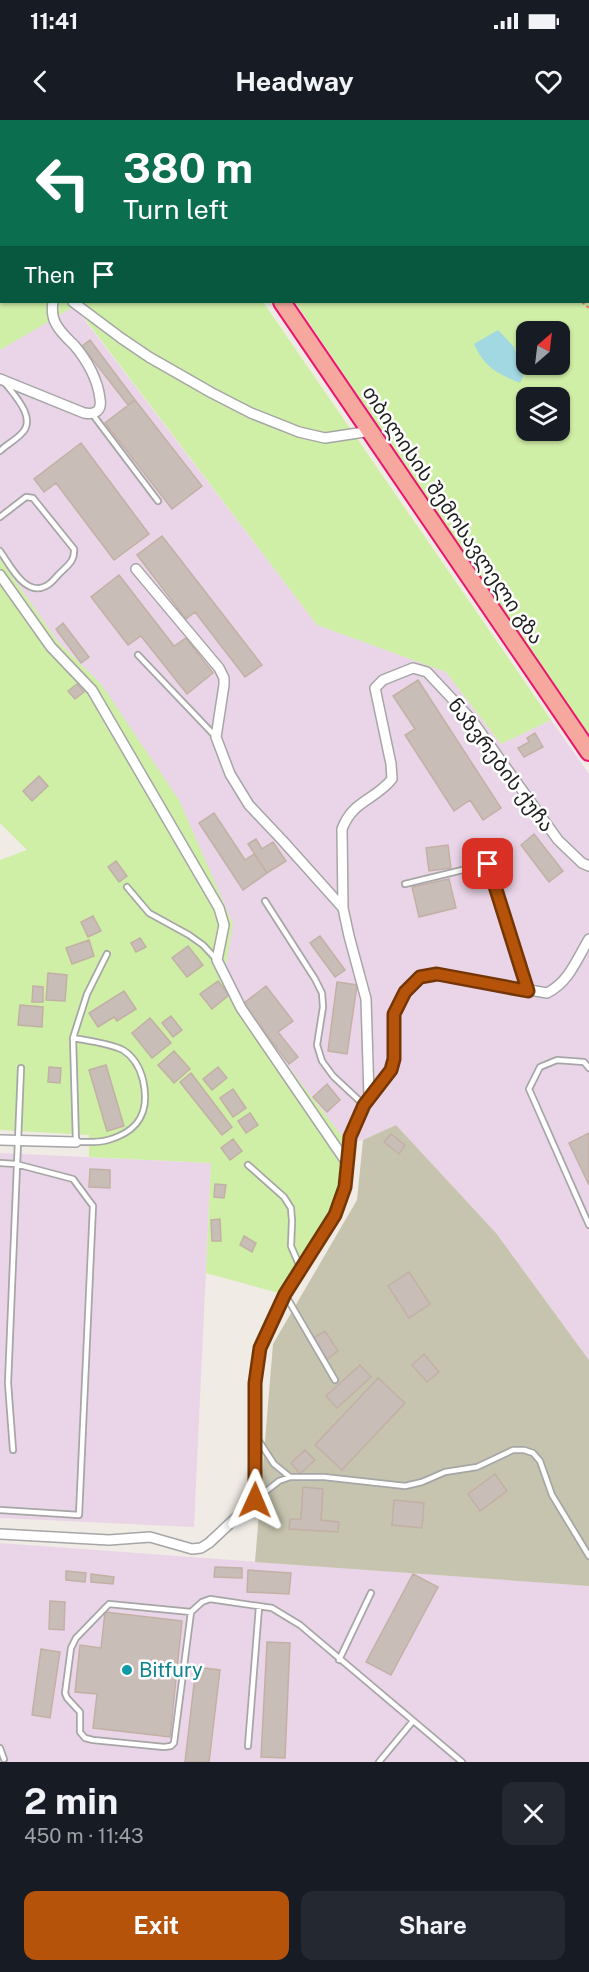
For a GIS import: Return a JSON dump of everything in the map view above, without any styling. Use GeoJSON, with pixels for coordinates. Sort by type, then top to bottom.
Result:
{"type":"FeatureCollection","features":[{"type":"Feature","properties":{"kind":"highway","name":"თბილისის შემოსავლელი გზა"},"geometry":{"type":"LineString","coordinates":[[283,303],[589,752]]}},
{"type":"Feature","properties":{"kind":"street"},"geometry":{"type":"LineString","coordinates":[[2,380],[84,413],[93,415],[99,411],[101,405],[99,391],[93,374],[76,348],[56,324],[52,312],[53,303]]}},
{"type":"Feature","properties":{"kind":"street"},"geometry":{"type":"LineString","coordinates":[[75,303],[149,357],[251,413],[299,432],[325,438],[371,431]]}},
{"type":"Feature","properties":{"kind":"street"},"geometry":{"type":"LineString","coordinates":[[136,569],[219,668],[224,678],[216,737],[230,774],[249,805],[343,908]]}},
{"type":"Feature","properties":{"kind":"street"},"geometry":{"type":"LineString","coordinates":[[0,575],[51,647],[93,690],[219,908],[224,925],[217,960],[241,1008],[347,1162]]}},
{"type":"Feature","properties":{"kind":"street","name":"ნაზვრების ქუჩა"},"geometry":{"type":"LineString","coordinates":[[369,1096],[366,999],[348,936],[343,908],[342,830],[356,806],[378,793],[392,779],[375,688],[383,680],[413,668],[427,672],[471,719],[558,840],[582,863],[589,866]]}},
{"type":"Feature","properties":{"kind":"street"},"geometry":{"type":"LineString","coordinates":[[0,1533],[109,1540],[150,1537],[192,1549],[201,1548],[255,1500],[255,1383],[260,1348],[285,1294],[335,1215],[345,1187],[350,1137],[369,1096],[391,1070],[394,1059],[394,1014],[405,992],[420,977],[437,974],[547,993],[559,987],[567,977],[589,939]]}},
{"type":"Feature","properties":{"kind":"street"},"geometry":{"type":"LineString","coordinates":[[0,1140],[75,1142]]}},
{"type":"Feature","properties":{"kind":"lane"},"geometry":{"type":"LineString","coordinates":[[0,451],[23,433],[27,426],[27,417],[22,406],[2,380]]}},
{"type":"Feature","properties":{"kind":"lane"},"geometry":{"type":"LineString","coordinates":[[93,415],[158,501]]}},
{"type":"Feature","properties":{"kind":"lane"},"geometry":{"type":"LineString","coordinates":[[0,517],[26,497],[33,498],[74,549],[75,557],[46,587],[34,588],[23,583],[0,551]]}},
{"type":"Feature","properties":{"kind":"lane"},"geometry":{"type":"LineString","coordinates":[[138,655],[216,737]]}},
{"type":"Feature","properties":{"kind":"lane"},"geometry":{"type":"LineString","coordinates":[[405,884],[488,864],[503,857]]}},
{"type":"Feature","properties":{"kind":"lane"},"geometry":{"type":"LineString","coordinates":[[488,864],[528,991]]}},
{"type":"Feature","properties":{"kind":"lane"},"geometry":{"type":"LineString","coordinates":[[127,887],[149,913],[189,935],[203,945],[217,960]]}},
{"type":"Feature","properties":{"kind":"lane"},"geometry":{"type":"LineString","coordinates":[[265,901],[322,993],[321,1029],[317,1045],[322,1061],[333,1076],[364,1105]]}},
{"type":"Feature","properties":{"kind":"lane"},"geometry":{"type":"LineString","coordinates":[[73,1038],[110,1045],[123,1050],[134,1058],[141,1074],[146,1091],[146,1107],[140,1121],[124,1133],[107,1141],[75,1142],[73,1038],[87,994],[107,954]]}},
{"type":"Feature","properties":{"kind":"lane"},"geometry":{"type":"LineString","coordinates":[[589,1068],[584,1062],[556,1060],[540,1068],[529,1089],[589,1225]]}},
{"type":"Feature","properties":{"kind":"lane"},"geometry":{"type":"LineString","coordinates":[[13,1450],[8,1383],[21,1068]]}},
{"type":"Feature","properties":{"kind":"lane"},"geometry":{"type":"LineString","coordinates":[[0,1163],[16,1164],[73,1179],[93,1206],[79,1515],[0,1510]]}},
{"type":"Feature","properties":{"kind":"lane"},"geometry":{"type":"LineString","coordinates":[[248,1165],[284,1197],[291,1208],[291,1246],[301,1270]]}},
{"type":"Feature","properties":{"kind":"lane"},"geometry":{"type":"LineString","coordinates":[[285,1294],[335,1380]]}},
{"type":"Feature","properties":{"kind":"lane"},"geometry":{"type":"LineString","coordinates":[[256,1438],[274,1464],[290,1477]]}},
{"type":"Feature","properties":{"kind":"lane"},"geometry":{"type":"LineString","coordinates":[[255,1500],[279,1481],[290,1477],[405,1486],[445,1473],[477,1467],[513,1450],[524,1450],[533,1453],[540,1461],[552,1496],[589,1556]]}},
{"type":"Feature","properties":{"kind":"lane"},"geometry":{"type":"LineString","coordinates":[[339,1660],[371,1593]]}},
{"type":"Feature","properties":{"kind":"lane"},"geometry":{"type":"LineString","coordinates":[[191,1612],[109,1604],[76,1638],[71,1648],[65,1693],[80,1712],[81,1732],[85,1738],[164,1747],[174,1743],[191,1612],[202,1602],[210,1599],[272,1608],[300,1625],[462,1762]]}},
{"type":"Feature","properties":{"kind":"lane"},"geometry":{"type":"LineString","coordinates":[[248,1746],[259,1607]]}},
{"type":"Feature","properties":{"kind":"lane"},"geometry":{"type":"LineString","coordinates":[[379,1762],[413,1721]]}},
{"type":"Feature","properties":{"kind":"lane"},"geometry":{"type":"LineString","coordinates":[[0,1748],[4,1759]]}},
{"type":"Feature","properties":{"kind":"shaded area"},"geometry":{"type":"Polygon","coordinates":[[[74,306],[317,625],[446,672],[501,744],[551,720],[589,774],[589,1360],[496,1233],[396,1125],[363,1140],[347,1143],[239,1002],[101,684],[58,642],[0,559],[0,350],[74,306]]]}},
{"type":"Feature","properties":{"kind":"shaded area"},"geometry":{"type":"Polygon","coordinates":[[[396,1125],[496,1233],[589,1360],[589,1586],[255,1562],[273,1344],[357,1200],[363,1140],[396,1125]]]}},
{"type":"Feature","properties":{"kind":"shaded area"},"geometry":{"type":"Polygon","coordinates":[[[0,1153],[211,1163],[194,1527],[0,1518],[0,1153]]]}},
{"type":"Feature","properties":{"kind":"shaded area"},"geometry":{"type":"Polygon","coordinates":[[[0,1543],[589,1586],[589,1762],[0,1762],[0,1543]]]}},
{"type":"Feature","properties":{"kind":"green space"},"geometry":{"type":"Polygon","coordinates":[[[0,303],[264,303],[551,720],[501,744],[446,672],[317,625],[75,306],[0,350],[0,303]]]}},
{"type":"Feature","properties":{"kind":"green space"},"geometry":{"type":"Polygon","coordinates":[[[296,303],[589,303],[589,738],[296,303]]]}},
{"type":"Feature","properties":{"kind":"green space"},"geometry":{"type":"Polygon","coordinates":[[[0,559],[58,642],[101,684],[179,800],[233,924],[225,970],[239,1002],[347,1143],[341,1190],[279,1293],[206,1273],[211,1163],[89,1157],[89,1135],[0,1130],[0,860],[27,850],[0,823],[0,559]]]}},
{"type":"Feature","properties":{"kind":"water"},"geometry":{"type":"Polygon","coordinates":[[[498,330],[514,347],[516,375],[523,377],[520,383],[487,364],[474,344],[498,330]]]}},
{"type":"Feature","properties":{"kind":"building"},"geometry":{"type":"Polygon","coordinates":[[[90,340],[135,400],[128,405],[82,346],[90,340]]]}},
{"type":"Feature","properties":{"kind":"building"},"geometry":{"type":"Polygon","coordinates":[[[135,400],[202,486],[172,509],[105,423],[135,400]]]}},
{"type":"Feature","properties":{"kind":"building"},"geometry":{"type":"Polygon","coordinates":[[[81,443],[149,534],[114,560],[56,483],[44,492],[34,479],[81,443]]]}},
{"type":"Feature","properties":{"kind":"building"},"geometry":{"type":"Polygon","coordinates":[[[162,536],[262,665],[245,677],[195,612],[186,619],[137,555],[162,536]]]}},
{"type":"Feature","properties":{"kind":"building"},"geometry":{"type":"Polygon","coordinates":[[[119,575],[174,646],[186,638],[213,673],[187,694],[141,636],[128,645],[91,597],[119,575]]]}},
{"type":"Feature","properties":{"kind":"building"},"geometry":{"type":"Polygon","coordinates":[[[63,623],[89,657],[81,663],[56,629],[63,623]]]}},
{"type":"Feature","properties":{"kind":"building"},"geometry":{"type":"Polygon","coordinates":[[[418,680],[501,808],[483,820],[470,800],[454,811],[405,735],[415,729],[393,696],[418,680]]]}},
{"type":"Feature","properties":{"kind":"building"},"geometry":{"type":"Polygon","coordinates":[[[77,684],[84,692],[75,699],[68,691],[77,684]]]}},
{"type":"Feature","properties":{"kind":"building"},"geometry":{"type":"Polygon","coordinates":[[[535,733],[543,747],[524,757],[518,748],[529,742],[527,738],[535,733]]]}},
{"type":"Feature","properties":{"kind":"building"},"geometry":{"type":"Polygon","coordinates":[[[39,776],[48,786],[32,801],[23,791],[39,776]]]}},
{"type":"Feature","properties":{"kind":"building"},"geometry":{"type":"Polygon","coordinates":[[[214,813],[245,860],[254,854],[267,873],[243,890],[199,823],[214,813]]]}},
{"type":"Feature","properties":{"kind":"building"},"geometry":{"type":"Polygon","coordinates":[[[534,834],[563,871],[549,882],[521,845],[534,834]]]}},
{"type":"Feature","properties":{"kind":"building"},"geometry":{"type":"Polygon","coordinates":[[[256,839],[262,849],[273,842],[286,861],[267,873],[248,844],[256,839]]]}},
{"type":"Feature","properties":{"kind":"building"},"geometry":{"type":"Polygon","coordinates":[[[448,845],[451,868],[429,871],[426,848],[448,845]]]}},
{"type":"Feature","properties":{"kind":"building"},"geometry":{"type":"Polygon","coordinates":[[[116,861],[127,876],[119,882],[108,867],[116,861]]]}},
{"type":"Feature","properties":{"kind":"building"},"geometry":{"type":"Polygon","coordinates":[[[449,879],[456,908],[419,917],[412,887],[449,879]]]}},
{"type":"Feature","properties":{"kind":"building"},"geometry":{"type":"Polygon","coordinates":[[[93,916],[101,931],[88,937],[81,922],[93,916]]]}},
{"type":"Feature","properties":{"kind":"building"},"geometry":{"type":"Polygon","coordinates":[[[320,936],[345,970],[335,977],[310,943],[320,936]]]}},
{"type":"Feature","properties":{"kind":"building"},"geometry":{"type":"Polygon","coordinates":[[[140,938],[146,947],[136,952],[131,943],[140,938]]]}},
{"type":"Feature","properties":{"kind":"building"},"geometry":{"type":"Polygon","coordinates":[[[89,940],[94,956],[72,964],[66,948],[89,940]]]}},
{"type":"Feature","properties":{"kind":"building"},"geometry":{"type":"Polygon","coordinates":[[[188,946],[203,965],[187,977],[172,958],[188,946]]]}},
{"type":"Feature","properties":{"kind":"building"},"geometry":{"type":"Polygon","coordinates":[[[48,973],[67,975],[65,1001],[46,1000],[48,973]]]}},
{"type":"Feature","properties":{"kind":"building"},"geometry":{"type":"Polygon","coordinates":[[[218,981],[229,995],[212,1009],[200,994],[218,981]]]}},
{"type":"Feature","properties":{"kind":"building"},"geometry":{"type":"Polygon","coordinates":[[[337,982],[357,985],[347,1054],[328,1051],[337,982]]]}},
{"type":"Feature","properties":{"kind":"building"},"geometry":{"type":"Polygon","coordinates":[[[33,986],[43,987],[43,1002],[32,1002],[33,986]]]}},
{"type":"Feature","properties":{"kind":"building"},"geometry":{"type":"Polygon","coordinates":[[[266,986],[293,1021],[278,1032],[298,1057],[289,1064],[243,1004],[266,986]]]}},
{"type":"Feature","properties":{"kind":"building"},"geometry":{"type":"Polygon","coordinates":[[[124,991],[136,1009],[117,1021],[114,1017],[98,1027],[89,1013],[124,991]]]}},
{"type":"Feature","properties":{"kind":"building"},"geometry":{"type":"Polygon","coordinates":[[[20,1005],[43,1007],[42,1027],[18,1025],[20,1005]]]}},
{"type":"Feature","properties":{"kind":"building"},"geometry":{"type":"Polygon","coordinates":[[[171,1016],[182,1030],[173,1037],[162,1023],[171,1016]]]}},
{"type":"Feature","properties":{"kind":"building"},"geometry":{"type":"Polygon","coordinates":[[[150,1018],[171,1043],[152,1058],[132,1033],[150,1018]]]}},
{"type":"Feature","properties":{"kind":"building"},"geometry":{"type":"Polygon","coordinates":[[[174,1051],[190,1069],[174,1083],[158,1065],[174,1051]]]}},
{"type":"Feature","properties":{"kind":"building"},"geometry":{"type":"Polygon","coordinates":[[[106,1065],[124,1126],[107,1131],[89,1070],[106,1065]]]}},
{"type":"Feature","properties":{"kind":"building"},"geometry":{"type":"Polygon","coordinates":[[[49,1067],[61,1068],[60,1083],[48,1082],[49,1067]]]}},
{"type":"Feature","properties":{"kind":"building"},"geometry":{"type":"Polygon","coordinates":[[[218,1067],[227,1078],[212,1090],[203,1079],[218,1067]]]}},
{"type":"Feature","properties":{"kind":"building"},"geometry":{"type":"Polygon","coordinates":[[[191,1073],[232,1127],[222,1135],[180,1082],[191,1073]]]}},
{"type":"Feature","properties":{"kind":"building"},"geometry":{"type":"Polygon","coordinates":[[[327,1084],[340,1100],[327,1112],[313,1097],[327,1084]]]}},
{"type":"Feature","properties":{"kind":"building"},"geometry":{"type":"Polygon","coordinates":[[[233,1089],[246,1108],[233,1117],[220,1098],[233,1089]]]}},
{"type":"Feature","properties":{"kind":"building"},"geometry":{"type":"Polygon","coordinates":[[[250,1113],[258,1125],[246,1133],[238,1121],[250,1113]]]}},
{"type":"Feature","properties":{"kind":"building"},"geometry":{"type":"Polygon","coordinates":[[[589,1133],[589,1185],[569,1143],[589,1133]]]}},
{"type":"Feature","properties":{"kind":"building"},"geometry":{"type":"Polygon","coordinates":[[[391,1134],[405,1145],[399,1154],[384,1142],[391,1134]]]}},
{"type":"Feature","properties":{"kind":"building"},"geometry":{"type":"Polygon","coordinates":[[[233,1139],[242,1151],[230,1160],[221,1148],[233,1139]]]}},
{"type":"Feature","properties":{"kind":"building"},"geometry":{"type":"Polygon","coordinates":[[[90,1169],[110,1170],[110,1188],[89,1187],[90,1169]]]}},
{"type":"Feature","properties":{"kind":"building"},"geometry":{"type":"Polygon","coordinates":[[[215,1184],[226,1185],[224,1198],[214,1197],[215,1184]]]}},
{"type":"Feature","properties":{"kind":"building"},"geometry":{"type":"Polygon","coordinates":[[[220,1219],[221,1241],[212,1241],[211,1220],[220,1219]]]}},
{"type":"Feature","properties":{"kind":"building"},"geometry":{"type":"Polygon","coordinates":[[[244,1236],[256,1243],[252,1252],[240,1245],[244,1236]]]}},
{"type":"Feature","properties":{"kind":"building"},"geometry":{"type":"Polygon","coordinates":[[[409,1272],[430,1304],[409,1318],[388,1286],[409,1272]]]}},
{"type":"Feature","properties":{"kind":"building"},"geometry":{"type":"Polygon","coordinates":[[[325,1331],[338,1351],[327,1359],[313,1338],[325,1331]]]}},
{"type":"Feature","properties":{"kind":"building"},"geometry":{"type":"Polygon","coordinates":[[[424,1354],[439,1372],[427,1382],[412,1365],[424,1354]]]}},
{"type":"Feature","properties":{"kind":"building"},"geometry":{"type":"Polygon","coordinates":[[[360,1365],[371,1377],[337,1408],[326,1396],[360,1365]]]}},
{"type":"Feature","properties":{"kind":"building"},"geometry":{"type":"Polygon","coordinates":[[[378,1378],[405,1403],[342,1470],[315,1445],[378,1378]]]}},
{"type":"Feature","properties":{"kind":"building"},"geometry":{"type":"Polygon","coordinates":[[[305,1450],[315,1460],[300,1474],[291,1463],[305,1450]]]}},
{"type":"Feature","properties":{"kind":"building"},"geometry":{"type":"Polygon","coordinates":[[[495,1474],[507,1491],[480,1511],[468,1494],[495,1474]]]}},
{"type":"Feature","properties":{"kind":"building"},"geometry":{"type":"Polygon","coordinates":[[[303,1487],[323,1489],[321,1520],[339,1522],[338,1532],[289,1529],[290,1519],[301,1519],[303,1487]]]}},
{"type":"Feature","properties":{"kind":"building"},"geometry":{"type":"Polygon","coordinates":[[[394,1500],[424,1503],[422,1528],[392,1525],[394,1500]]]}},
{"type":"Feature","properties":{"kind":"building"},"geometry":{"type":"Polygon","coordinates":[[[215,1567],[242,1568],[242,1578],[214,1577],[215,1567]]]}},
{"type":"Feature","properties":{"kind":"building"},"geometry":{"type":"Polygon","coordinates":[[[248,1570],[291,1573],[289,1594],[247,1592],[248,1570]]]}},
{"type":"Feature","properties":{"kind":"building"},"geometry":{"type":"Polygon","coordinates":[[[66,1571],[86,1573],[85,1582],[66,1580],[66,1571]]]}},
{"type":"Feature","properties":{"kind":"building"},"geometry":{"type":"Polygon","coordinates":[[[91,1574],[114,1577],[113,1584],[91,1582],[91,1574]]]}},
{"type":"Feature","properties":{"kind":"building"},"geometry":{"type":"Polygon","coordinates":[[[413,1574],[438,1587],[391,1675],[366,1662],[413,1574]]]}},
{"type":"Feature","properties":{"kind":"building"},"geometry":{"type":"Polygon","coordinates":[[[50,1601],[65,1602],[64,1630],[49,1629],[50,1601]]]}},
{"type":"Feature","properties":{"kind":"building","name":"Bitfury"},"geometry":{"type":"Polygon","coordinates":[[[105,1612],[182,1621],[170,1737],[93,1728],[97,1694],[75,1692],[80,1645],[101,1648],[105,1612]]]}},
{"type":"Feature","properties":{"kind":"building"},"geometry":{"type":"Polygon","coordinates":[[[267,1642],[290,1643],[285,1758],[261,1757],[267,1642]]]}},
{"type":"Feature","properties":{"kind":"building"},"geometry":{"type":"Polygon","coordinates":[[[41,1649],[60,1652],[50,1718],[32,1715],[41,1649]]]}},
{"type":"Feature","properties":{"kind":"building"},"geometry":{"type":"Polygon","coordinates":[[[196,1667],[220,1670],[209,1762],[185,1762],[196,1667]]]}},
{"type":"Feature","properties":{"kind":"place","name":"Bitfury"},"geometry":{"type":"Point","coordinates":[127,1670]}},
{"type":"Feature","properties":{"kind":"route"},"geometry":{"type":"LineString","coordinates":[[255,1500],[255,1383],[260,1348],[285,1294],[335,1215],[345,1187],[350,1137],[369,1096],[391,1070],[394,1059],[394,1014],[405,992],[420,977],[437,974],[528,991],[488,864]]}}]}
